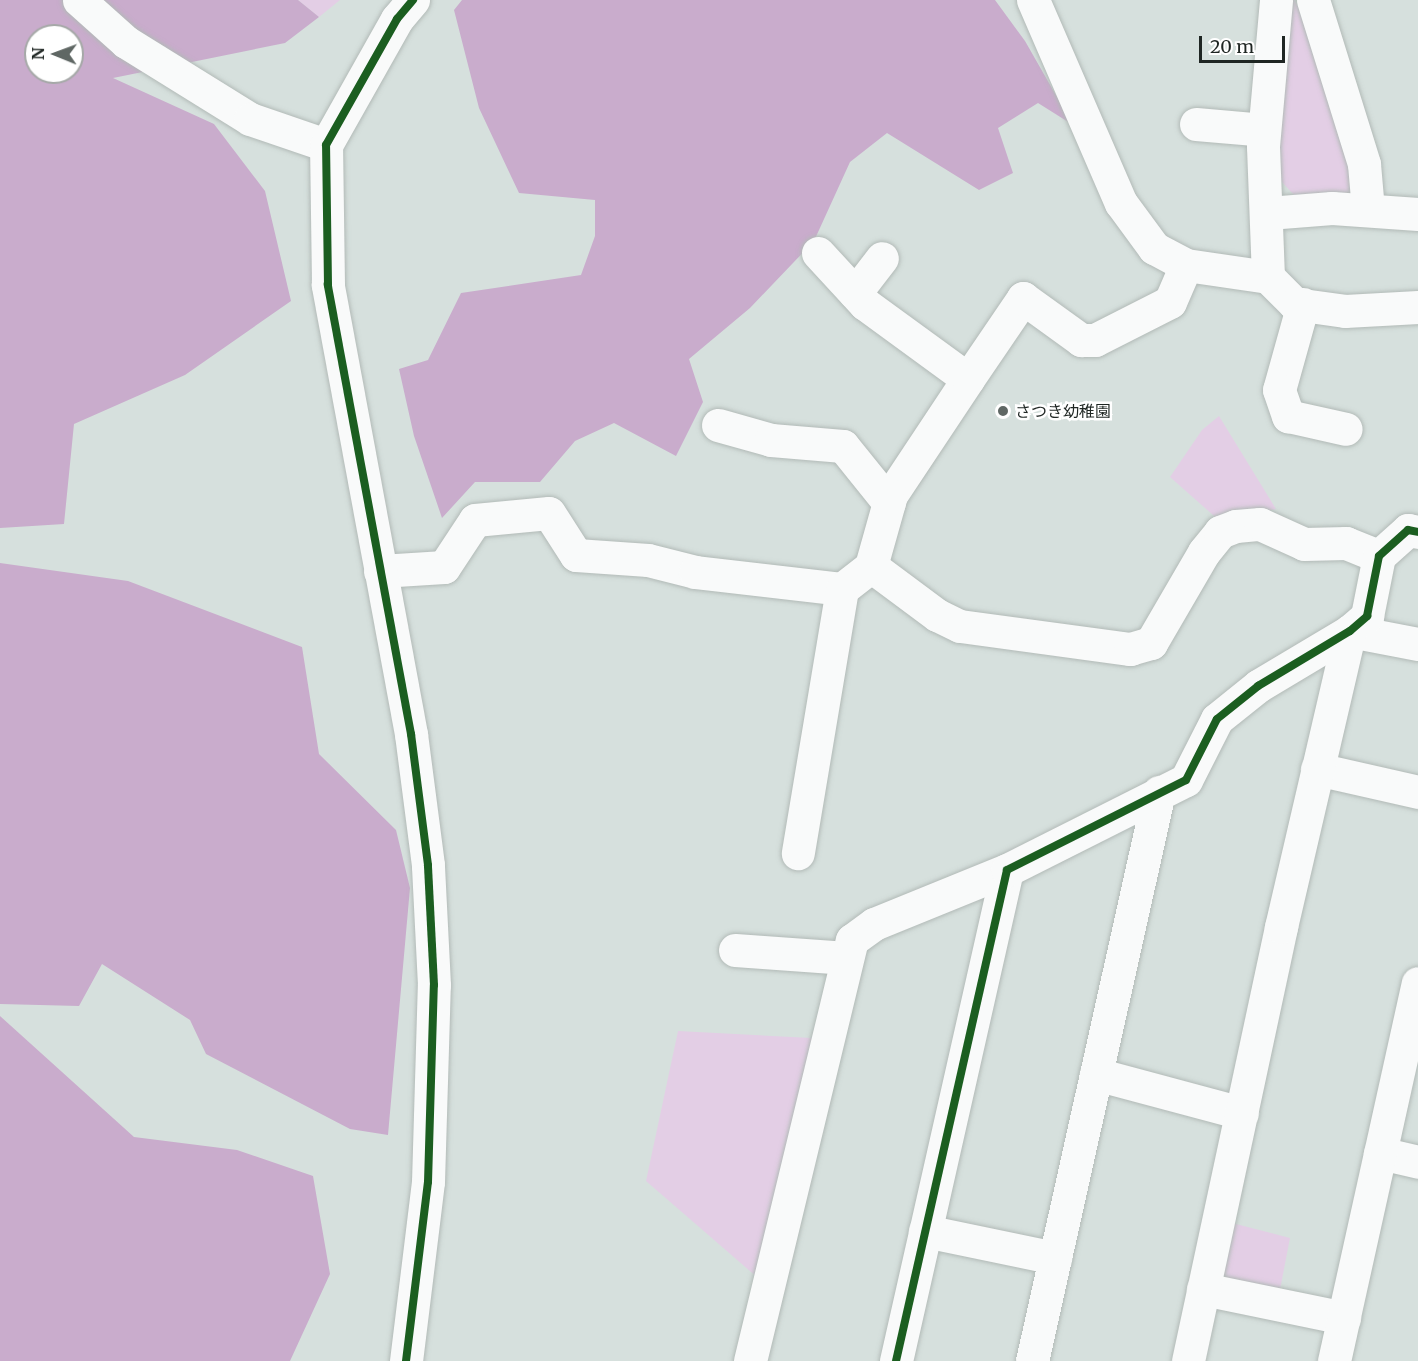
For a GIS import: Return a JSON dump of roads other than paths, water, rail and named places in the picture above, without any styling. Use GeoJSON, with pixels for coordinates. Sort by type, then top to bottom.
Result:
{"type":"FeatureCollection","features":[{"type":"Feature","properties":{"kind":"street"},"geometry":{"type":"LineString","coordinates":[[79,0],[126,42],[250,119],[326,145]]}},
{"type":"Feature","properties":{"kind":"street"},"geometry":{"type":"LineString","coordinates":[[406,1361],[428,1182],[434,985],[428,865],[411,735],[328,285],[326,145],[397,19],[413,0]]}},
{"type":"Feature","properties":{"kind":"street"},"geometry":{"type":"LineString","coordinates":[[1268,277],[1264,130],[1276,0]]}},
{"type":"Feature","properties":{"kind":"street"},"geometry":{"type":"LineString","coordinates":[[1313,0],[1364,164],[1368,210]]}},
{"type":"Feature","properties":{"kind":"street"},"geometry":{"type":"LineString","coordinates":[[1040,8],[1121,203],[1154,249],[1186,265],[1268,277],[1295,304],[1345,311],[1418,307]]}},
{"type":"Feature","properties":{"kind":"street"},"geometry":{"type":"LineString","coordinates":[[1196,124],[1264,130]]}},
{"type":"Feature","properties":{"kind":"street"},"geometry":{"type":"LineString","coordinates":[[1268,213],[1332,208],[1418,214]]}},
{"type":"Feature","properties":{"kind":"street"},"geometry":{"type":"LineString","coordinates":[[818,253],[855,294],[968,379]]}},
{"type":"Feature","properties":{"kind":"street"},"geometry":{"type":"LineString","coordinates":[[855,294],[882,258]]}},
{"type":"Feature","properties":{"kind":"street"},"geometry":{"type":"LineString","coordinates":[[798,853],[842,589],[871,566],[889,503],[968,379],[1023,298],[1081,340],[1095,339],[1170,302],[1186,265]]}},
{"type":"Feature","properties":{"kind":"street"},"geometry":{"type":"LineString","coordinates":[[1303,304],[1279,390],[1288,416],[1346,429]]}},
{"type":"Feature","properties":{"kind":"street"},"geometry":{"type":"LineString","coordinates":[[718,425],[771,440],[843,446],[889,503]]}},
{"type":"Feature","properties":{"kind":"street"},"geometry":{"type":"LineString","coordinates":[[380,571],[444,567],[475,520],[549,513],[576,555],[648,561],[695,572],[842,589]]}},
{"type":"Feature","properties":{"kind":"street"},"geometry":{"type":"LineString","coordinates":[[871,566],[937,615],[960,626],[1130,649],[1151,643],[1204,552],[1220,532],[1236,526],[1260,524],[1304,544],[1346,543],[1379,556]]}},
{"type":"Feature","properties":{"kind":"street"},"geometry":{"type":"LineString","coordinates":[[750,1361],[852,940],[874,924],[1007,870],[1186,780],[1217,719],[1258,686],[1350,631],[1366,616],[1379,556],[1408,530],[1418,532]]}},
{"type":"Feature","properties":{"kind":"street"},"geometry":{"type":"LineString","coordinates":[[1350,631],[1418,644]]}},
{"type":"Feature","properties":{"kind":"street"},"geometry":{"type":"LineString","coordinates":[[1188,1361],[1317,769],[1350,631]]}},
{"type":"Feature","properties":{"kind":"street"},"geometry":{"type":"LineString","coordinates":[[1317,769],[1418,792]]}},
{"type":"Feature","properties":{"kind":"street"},"geometry":{"type":"LineString","coordinates":[[1032,1361],[1159,792]]}},
{"type":"Feature","properties":{"kind":"street"},"geometry":{"type":"LineString","coordinates":[[896,1361],[1007,870]]}},
{"type":"Feature","properties":{"kind":"street"},"geometry":{"type":"LineString","coordinates":[[735,950],[847,958]]}},
{"type":"Feature","properties":{"kind":"street"},"geometry":{"type":"LineString","coordinates":[[1334,1361],[1418,983]]}},
{"type":"Feature","properties":{"kind":"street"},"geometry":{"type":"LineString","coordinates":[[1096,1074],[1242,1113]]}},
{"type":"Feature","properties":{"kind":"street"},"geometry":{"type":"LineString","coordinates":[[1380,1153],[1418,1162]]}},
{"type":"Feature","properties":{"kind":"street"},"geometry":{"type":"LineString","coordinates":[[925,1230],[1055,1258]]}},
{"type":"Feature","properties":{"kind":"street"},"geometry":{"type":"LineString","coordinates":[[1203,1289],[1344,1318]]}},
{"type":"Feature","properties":{"kind":"place","name":"さつき幼稚園"},"geometry":{"type":"Point","coordinates":[1003,411]}}]}
